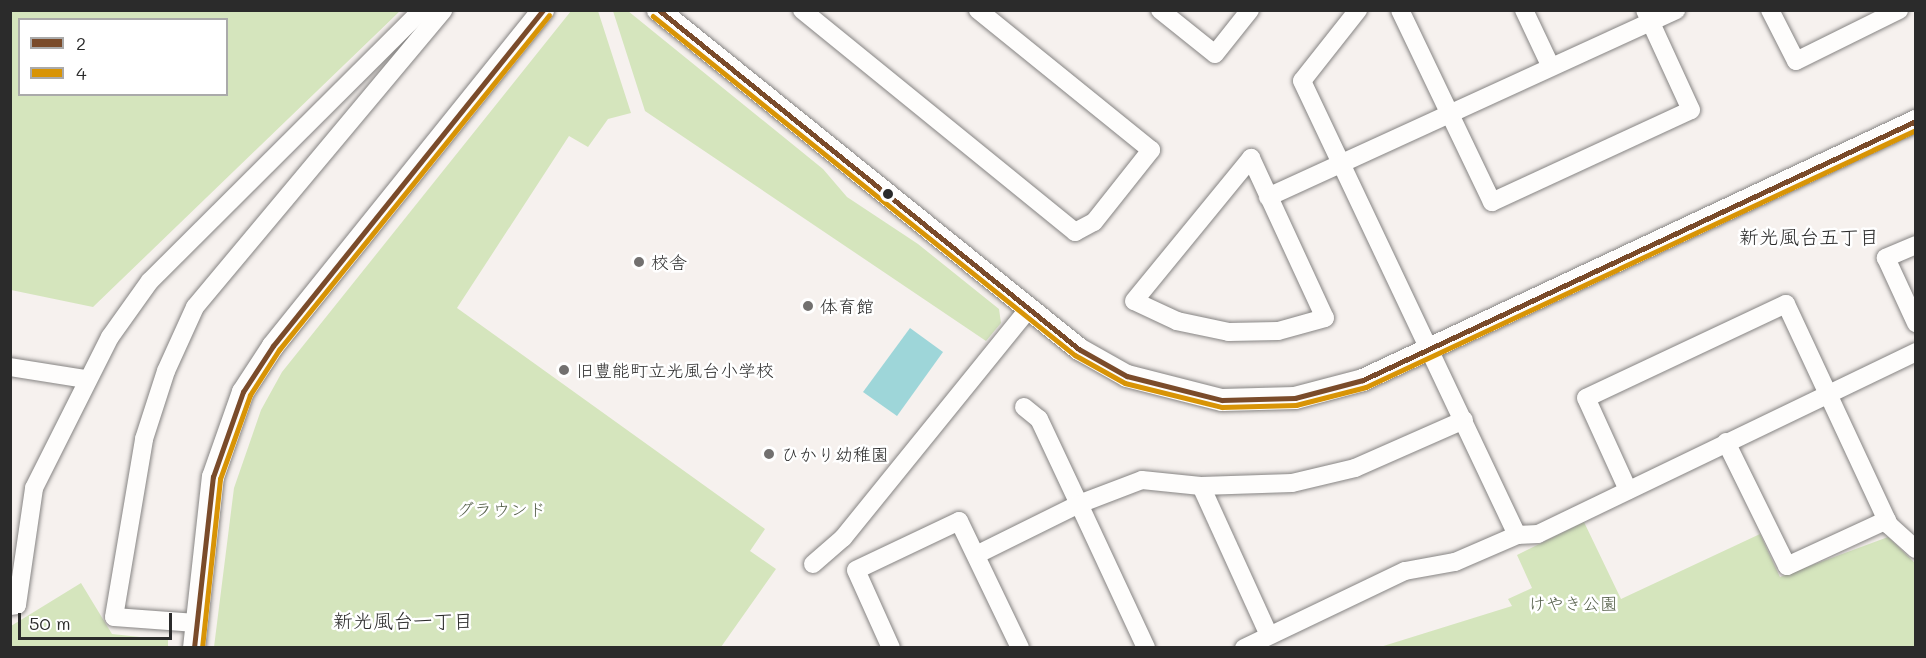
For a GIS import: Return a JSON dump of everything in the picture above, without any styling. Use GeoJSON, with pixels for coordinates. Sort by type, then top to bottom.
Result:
{"type":"FeatureCollection","features":[{"type":"Feature","properties":{"kind":"street"},"geometry":{"type":"LineString","coordinates":[[10,606],[17,605],[33,488],[85,379],[150,281],[422,10]]}},
{"type":"Feature","properties":{"kind":"street"},"geometry":{"type":"LineString","coordinates":[[196,623],[114,617],[144,439],[166,371],[195,308],[443,10]]}},
{"type":"Feature","properties":{"kind":"street"},"geometry":{"type":"LineString","coordinates":[[194,648],[213,477],[243,392],[273,346],[543,10]]}},
{"type":"Feature","properties":{"kind":"street"},"geometry":{"type":"LineString","coordinates":[[658,10],[1079,349],[1127,376],[1222,400],[1328,392],[1429,350],[1916,121]]}},
{"type":"Feature","properties":{"kind":"street"},"geometry":{"type":"LineString","coordinates":[[806,12],[1075,232],[1094,222],[1151,150],[978,10]]}},
{"type":"Feature","properties":{"kind":"street"},"geometry":{"type":"LineString","coordinates":[[1160,10],[1215,54],[1250,10]]}},
{"type":"Feature","properties":{"kind":"street"},"geometry":{"type":"LineString","coordinates":[[1358,10],[1302,81],[1517,535]]}},
{"type":"Feature","properties":{"kind":"street"},"geometry":{"type":"LineString","coordinates":[[1400,10],[1492,202],[1691,110],[1647,14]]}},
{"type":"Feature","properties":{"kind":"street"},"geometry":{"type":"LineString","coordinates":[[1524,10],[1550,65]]}},
{"type":"Feature","properties":{"kind":"street"},"geometry":{"type":"LineString","coordinates":[[1268,197],[1448,112],[1469,108],[1647,14],[1676,10]]}},
{"type":"Feature","properties":{"kind":"street"},"geometry":{"type":"LineString","coordinates":[[1770,10],[1796,61],[1899,10]]}},
{"type":"Feature","properties":{"kind":"street"},"geometry":{"type":"LineString","coordinates":[[1251,158],[1268,197],[1325,318],[1278,331],[1229,332],[1177,321],[1134,301],[1251,158]]}},
{"type":"Feature","properties":{"kind":"street"},"geometry":{"type":"LineString","coordinates":[[1916,245],[1886,258],[1916,323]]}},
{"type":"Feature","properties":{"kind":"street"},"geometry":{"type":"LineString","coordinates":[[1628,490],[1586,398],[1785,304],[1887,520],[1916,549]]}},
{"type":"Feature","properties":{"kind":"street"},"geometry":{"type":"LineString","coordinates":[[813,564],[843,538],[1029,308]]}},
{"type":"Feature","properties":{"kind":"street"},"geometry":{"type":"LineString","coordinates":[[1244,648],[1405,571],[1455,562],[1517,535],[1538,534],[1916,352]]}},
{"type":"Feature","properties":{"kind":"street"},"geometry":{"type":"LineString","coordinates":[[10,367],[85,379]]}},
{"type":"Feature","properties":{"kind":"street"},"geometry":{"type":"LineString","coordinates":[[1024,407],[1039,419],[1146,648]]}},
{"type":"Feature","properties":{"kind":"street"},"geometry":{"type":"LineString","coordinates":[[976,555],[1079,504],[1142,480],[1201,486],[1292,483],[1355,468],[1464,420]]}},
{"type":"Feature","properties":{"kind":"street"},"geometry":{"type":"LineString","coordinates":[[1726,442],[1787,566],[1887,520]]}},
{"type":"Feature","properties":{"kind":"street"},"geometry":{"type":"LineString","coordinates":[[1201,486],[1269,635]]}},
{"type":"Feature","properties":{"kind":"street"},"geometry":{"type":"LineString","coordinates":[[891,648],[856,570],[959,521],[1020,648]]}},
{"type":"Feature","properties":{"kind":"green space"},"geometry":{"type":"Polygon","coordinates":[[[11,10],[400,10],[400,11],[93,307],[11,290],[11,10]]]}},
{"type":"Feature","properties":{"kind":"green space","name":"グラウンド"},"geometry":{"type":"Polygon","coordinates":[[[571,11],[598,11],[631,113],[608,119],[588,147],[569,136],[457,308],[765,529],[750,551],[776,569],[721,647],[214,647],[234,488],[261,410],[282,372],[571,11]]]}},
{"type":"Feature","properties":{"kind":"green space"},"geometry":{"type":"Polygon","coordinates":[[[613,11],[628,11],[823,169],[847,197],[918,244],[999,309],[1001,323],[986,341],[645,111],[613,11]]]}},
{"type":"Feature","properties":{"kind":"green space","name":"けやき公園"},"geometry":{"type":"Polygon","coordinates":[[[1584,522],[1621,599],[1760,534],[1780,577],[1888,537],[1915,563],[1915,647],[1377,648],[1512,606],[1508,599],[1532,588],[1517,555],[1584,522]]]}},
{"type":"Feature","properties":{"kind":"green space"},"geometry":{"type":"Polygon","coordinates":[[[81,583],[112,634],[168,640],[168,647],[11,647],[11,626],[81,583]]]}},
{"type":"Feature","properties":{"kind":"water"},"geometry":{"type":"Polygon","coordinates":[[[910,328],[943,352],[897,416],[863,392],[910,328]]]}},
{"type":"Feature","properties":{"kind":"transit line","name":"2"},"geometry":{"type":"LineString","coordinates":[[194,648],[213,477],[243,392],[273,346],[543,10]]}},
{"type":"Feature","properties":{"kind":"transit line","name":"2"},"geometry":{"type":"LineString","coordinates":[[659,10],[1079,349],[1127,376],[1222,400],[1295,398],[1363,380],[1916,121]]}},
{"type":"Feature","properties":{"kind":"transit line","name":"4"},"geometry":{"type":"LineString","coordinates":[[202,648],[220,479],[250,395],[279,350],[549,15]]}},
{"type":"Feature","properties":{"kind":"transit line","name":"4"},"geometry":{"type":"LineString","coordinates":[[653,16],[1075,355],[1125,383],[1222,407],[1296,405],[1366,387],[1916,130]]}},
{"type":"Feature","properties":{"kind":"place","name":"校舎"},"geometry":{"type":"Point","coordinates":[639,262]}},
{"type":"Feature","properties":{"kind":"place","name":"体育館"},"geometry":{"type":"Point","coordinates":[808,306]}},
{"type":"Feature","properties":{"kind":"place","name":"旧豊能町立光風台小学校"},"geometry":{"type":"Point","coordinates":[564,370]}},
{"type":"Feature","properties":{"kind":"place","name":"ひかり幼稚園"},"geometry":{"type":"Point","coordinates":[769,454]}},
{"type":"Feature","properties":{"kind":"district","name":"新光風台五丁目"},"geometry":{"type":"Point","coordinates":[1809,236]}},
{"type":"Feature","properties":{"kind":"district","name":"新光風台一丁目"},"geometry":{"type":"Point","coordinates":[403,620]}}]}
